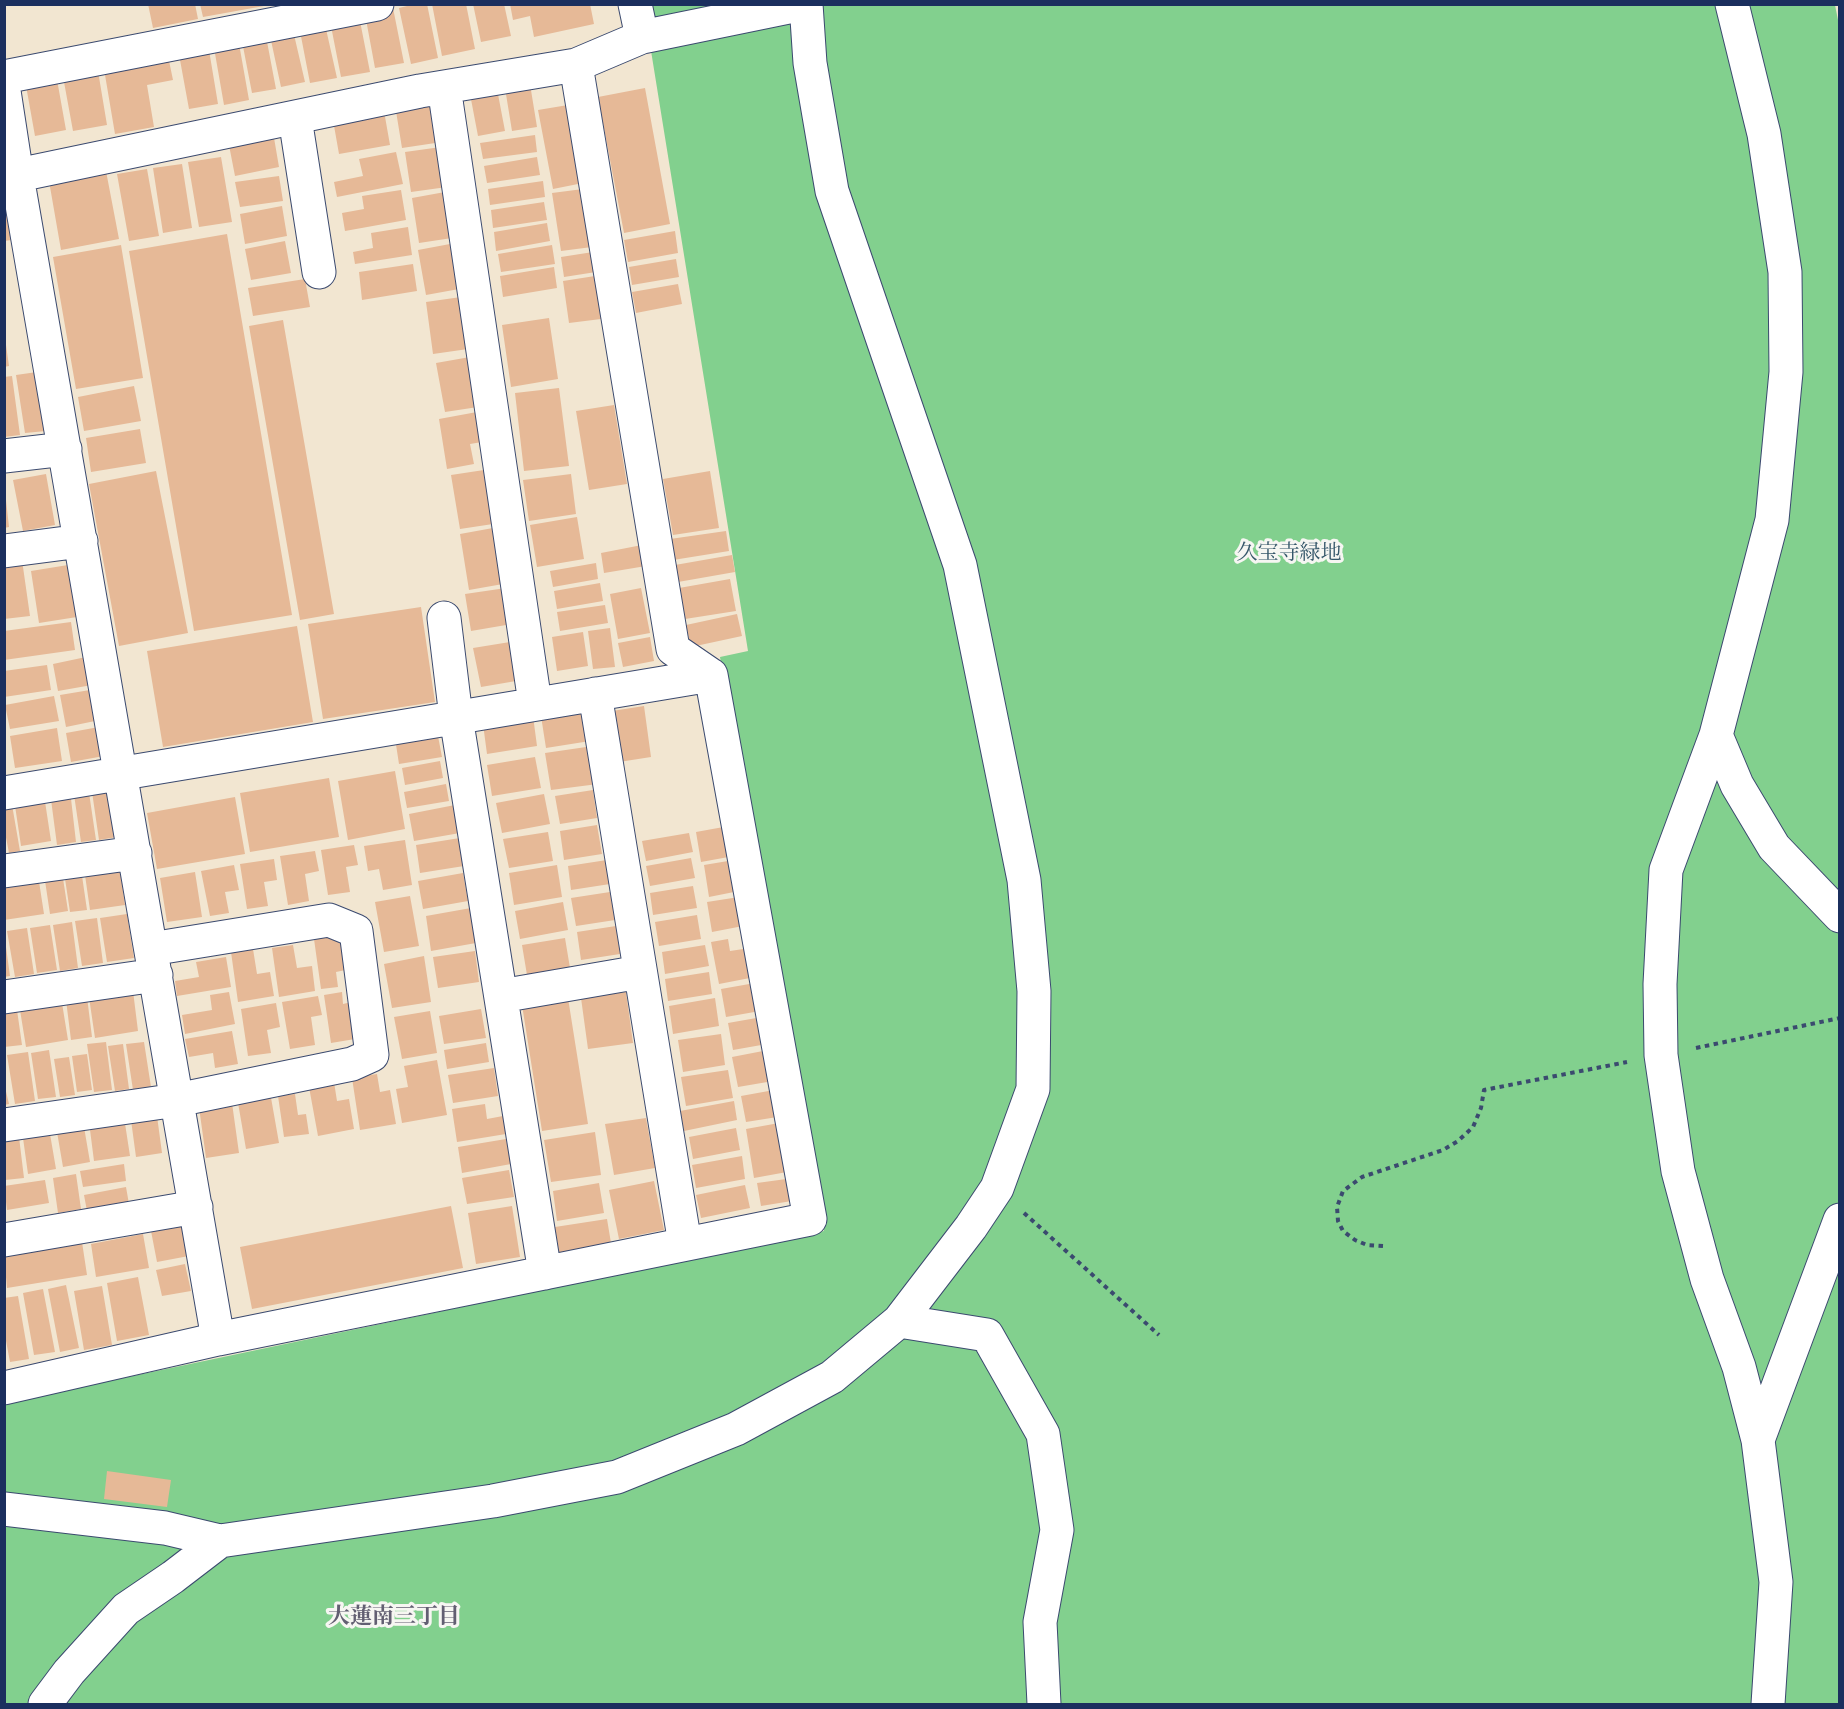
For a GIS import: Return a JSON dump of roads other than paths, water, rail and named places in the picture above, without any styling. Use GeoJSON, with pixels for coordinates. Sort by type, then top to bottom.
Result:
{"type":"FeatureCollection","features":[{"type":"Feature","properties":{"kind":"street"},"geometry":{"type":"LineString","coordinates":[[4,77],[336,8],[377,4]]}},
{"type":"Feature","properties":{"kind":"street"},"geometry":{"type":"LineString","coordinates":[[635,4],[642,37]]}},
{"type":"Feature","properties":{"kind":"street"},"geometry":{"type":"LineString","coordinates":[[4,1509],[165,1528],[220,1540],[493,1501],[617,1477],[736,1429],[832,1377],[899,1321],[971,1227],[997,1188],[1033,1089],[1034,991],[1024,880],[960,565],[832,191],[810,63],[804,4],[642,37],[576,65],[444,87],[11,177]]}},
{"type":"Feature","properties":{"kind":"street"},"geometry":{"type":"LineString","coordinates":[[1732,4],[1764,134],[1784,261],[1786,372],[1772,520],[1716,735],[1666,870],[1660,984],[1661,1055],[1678,1171],[1707,1280],[1738,1367],[1758,1440],[1776,1582],[1768,1704]]}},
{"type":"Feature","properties":{"kind":"street"},"geometry":{"type":"LineString","coordinates":[[4,1388],[218,1340],[810,1219],[711,675],[673,649],[576,65]]}},
{"type":"Feature","properties":{"kind":"street"},"geometry":{"type":"LineString","coordinates":[[444,87],[535,703]]}},
{"type":"Feature","properties":{"kind":"street"},"geometry":{"type":"LineString","coordinates":[[4,91],[11,177],[65,449],[218,1340]]}},
{"type":"Feature","properties":{"kind":"street"},"geometry":{"type":"LineString","coordinates":[[294,118],[319,272]]}},
{"type":"Feature","properties":{"kind":"street"},"geometry":{"type":"LineString","coordinates":[[4,456],[65,449]]}},
{"type":"Feature","properties":{"kind":"street"},"geometry":{"type":"LineString","coordinates":[[4,550],[81,541]]}},
{"type":"Feature","properties":{"kind":"street"},"geometry":{"type":"LineString","coordinates":[[444,618],[456,717],[545,1273]]}},
{"type":"Feature","properties":{"kind":"street"},"geometry":{"type":"LineString","coordinates":[[6,785],[121,772],[711,675]]}},
{"type":"Feature","properties":{"kind":"street"},"geometry":{"type":"LineString","coordinates":[[595,694],[685,1244]]}},
{"type":"Feature","properties":{"kind":"street"},"geometry":{"type":"LineString","coordinates":[[1716,735],[1737,785],[1774,847],[1839,916]]}},
{"type":"Feature","properties":{"kind":"street"},"geometry":{"type":"LineString","coordinates":[[4,871],[135,853]]}},
{"type":"Feature","properties":{"kind":"street"},"geometry":{"type":"LineString","coordinates":[[4,997],[329,920],[356,931],[372,1055],[352,1064],[177,1100],[4,1125]]}},
{"type":"Feature","properties":{"kind":"street"},"geometry":{"type":"LineString","coordinates":[[501,996],[640,972]]}},
{"type":"Feature","properties":{"kind":"street"},"geometry":{"type":"LineString","coordinates":[[4,1240],[196,1207]]}},
{"type":"Feature","properties":{"kind":"street"},"geometry":{"type":"LineString","coordinates":[[1758,1440],[1839,1220]]}},
{"type":"Feature","properties":{"kind":"street"},"geometry":{"type":"LineString","coordinates":[[899,1321],[987,1335],[1043,1434],[1057,1530],[1040,1622],[1044,1704]]}},
{"type":"Feature","properties":{"kind":"street"},"geometry":{"type":"LineString","coordinates":[[45,1704],[69,1672],[126,1609],[173,1577],[220,1540]]}},
{"type":"Feature","properties":{"kind":"district","name":"大蓮南三丁目"},"geometry":{"type":"Point","coordinates":[394,1618]}},
{"type":"Feature","properties":{"kind":"park label","name":"久宝寺緑地"},"geometry":{"type":"Point","coordinates":[1289,555]}}]}
